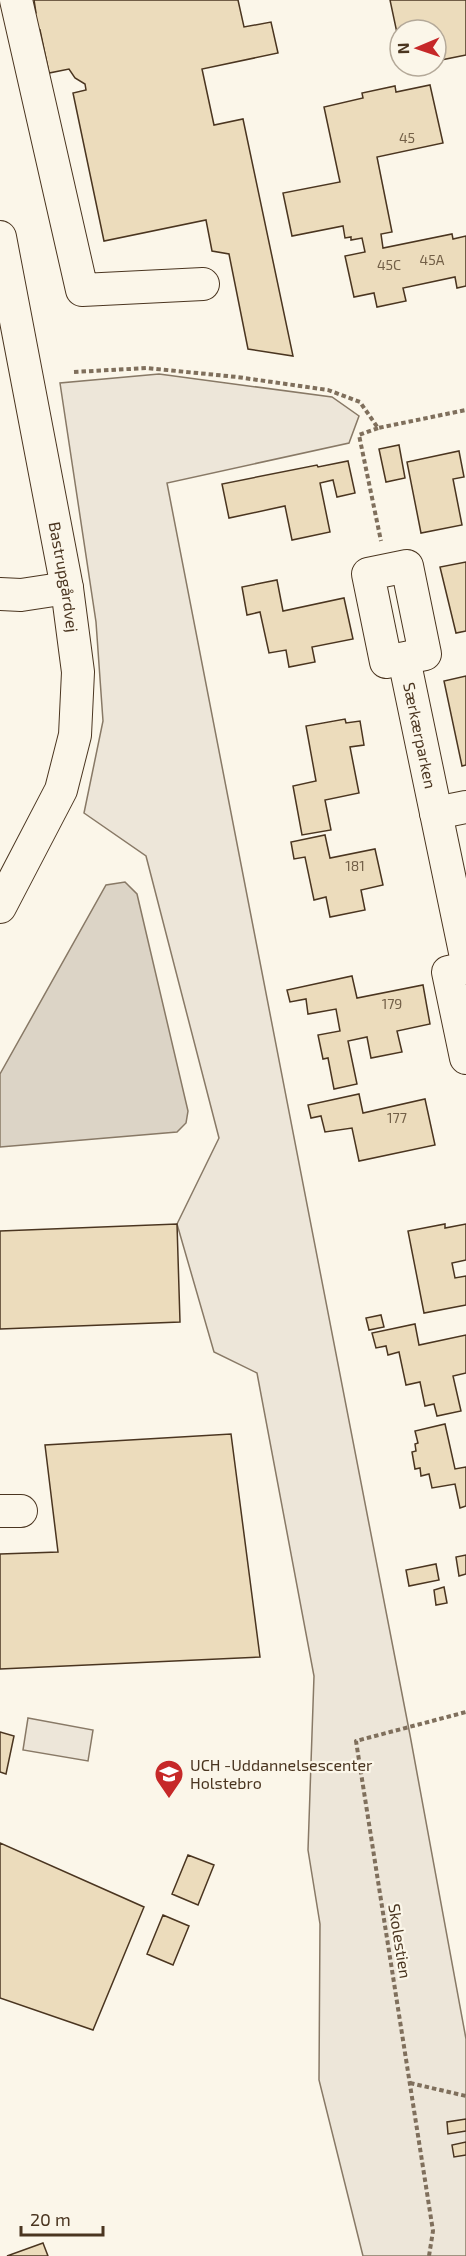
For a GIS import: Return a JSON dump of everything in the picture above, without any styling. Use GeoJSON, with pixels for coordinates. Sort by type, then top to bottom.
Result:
{"type":"FeatureCollection","features":[{"type":"Feature","properties":{"kind":"street"},"geometry":{"type":"LineString","coordinates":[[16,0],[12,38],[82,290],[203,284]]}},
{"type":"Feature","properties":{"kind":"street","name":"Bastrupgårdvej"},"geometry":{"type":"LineString","coordinates":[[0,237],[67,588],[78,672],[75,735],[61,790],[0,907]]}},
{"type":"Feature","properties":{"kind":"street","name":"Særkærparken"},"geometry":{"type":"LineString","coordinates":[[387,570],[368,574],[386,662],[404,658],[451,810],[466,957]]}},
{"type":"Feature","properties":{"kind":"street"},"geometry":{"type":"LineString","coordinates":[[0,594],[21,595],[67,588]]}},
{"type":"Feature","properties":{"kind":"street"},"geometry":{"type":"LineString","coordinates":[[466,968],[448,972],[466,1058]]}},
{"type":"Feature","properties":{"kind":"path"},"geometry":{"type":"LineString","coordinates":[[74,372],[147,368],[237,377],[328,390],[360,402],[378,428]]}},
{"type":"Feature","properties":{"kind":"path"},"geometry":{"type":"LineString","coordinates":[[387,570],[359,435],[378,428],[466,410]]}},
{"type":"Feature","properties":{"kind":"path","name":"Skolestien"},"geometry":{"type":"LineString","coordinates":[[429,2256],[433,2231],[357,1741],[466,1712]]}},
{"type":"Feature","properties":{"kind":"path"},"geometry":{"type":"LineString","coordinates":[[410,2083],[466,2096]]}},
{"type":"Feature","properties":{"kind":"shaded area"},"geometry":{"type":"Polygon","coordinates":[[[159,374],[332,397],[359,416],[349,443],[167,483],[410,1735],[466,2039],[466,2256],[363,2256],[319,2080],[320,1924],[308,1850],[314,1676],[257,1373],[214,1352],[177,1224],[219,1138],[146,856],[84,813],[103,721],[96,622],[60,383],[159,374]]]}},
{"type":"Feature","properties":{"kind":"shaded area"},"geometry":{"type":"Polygon","coordinates":[[[125,882],[137,894],[188,1111],[186,1123],[177,1132],[0,1147],[0,1074],[106,885],[125,882]]]}},
{"type":"Feature","properties":{"kind":"shaded area"},"geometry":{"type":"Polygon","coordinates":[[[28,1718],[93,1730],[88,1761],[23,1750],[28,1718]]]}},
{"type":"Feature","properties":{"kind":"building"},"geometry":{"type":"Polygon","coordinates":[[[34,0],[238,0],[244,27],[271,22],[278,53],[202,69],[214,125],[243,119],[293,356],[248,349],[229,254],[212,251],[206,220],[104,241],[73,93],[86,90],[85,84],[75,78],[69,69],[49,73],[40,30],[33,32],[30,14],[36,13],[34,0]]]}},
{"type":"Feature","properties":{"kind":"building"},"geometry":{"type":"Polygon","coordinates":[[[390,0],[466,0],[466,55],[448,59],[448,18],[394,18],[390,0]]]}},
{"type":"Feature","properties":{"kind":"building"},"geometry":{"type":"Polygon","coordinates":[[[430,85],[443,143],[377,157],[392,232],[381,234],[383,248],[452,234],[453,239],[466,236],[466,286],[457,288],[455,277],[403,288],[406,301],[377,307],[374,293],[354,297],[345,256],[365,252],[362,238],[351,240],[351,237],[345,238],[343,226],[292,236],[283,193],[340,182],[324,107],[363,98],[362,93],[395,86],[396,92],[430,85]]]}},
{"type":"Feature","properties":{"kind":"building"},"geometry":{"type":"Polygon","coordinates":[[[399,445],[405,478],[386,482],[379,449],[399,445]]]}},
{"type":"Feature","properties":{"kind":"building"},"geometry":{"type":"Polygon","coordinates":[[[459,451],[464,477],[453,479],[462,525],[421,533],[407,462],[459,451]]]}},
{"type":"Feature","properties":{"kind":"building"},"geometry":{"type":"Polygon","coordinates":[[[348,461],[355,493],[337,497],[333,480],[320,483],[330,532],[292,540],[285,506],[229,518],[222,484],[348,461]]]}},
{"type":"Feature","properties":{"kind":"building"},"geometry":{"type":"Polygon","coordinates":[[[466,562],[466,631],[456,633],[440,567],[466,562]]]}},
{"type":"Feature","properties":{"kind":"building"},"geometry":{"type":"Polygon","coordinates":[[[277,580],[283,611],[344,598],[353,639],[312,647],[315,662],[289,667],[286,650],[269,653],[260,612],[247,615],[242,587],[277,580]]]}},
{"type":"Feature","properties":{"kind":"building"},"geometry":{"type":"Polygon","coordinates":[[[466,676],[466,765],[462,766],[444,681],[466,676]]]}},
{"type":"Feature","properties":{"kind":"building"},"geometry":{"type":"Polygon","coordinates":[[[345,719],[346,723],[360,721],[364,745],[350,747],[359,793],[325,800],[331,830],[302,835],[293,786],[316,781],[306,726],[345,719]]]}},
{"type":"Feature","properties":{"kind":"building"},"geometry":{"type":"Polygon","coordinates":[[[325,835],[330,858],[375,849],[383,885],[361,890],[365,910],[330,917],[326,897],[314,900],[305,857],[294,859],[291,842],[325,835]]]}},
{"type":"Feature","properties":{"kind":"building"},"geometry":{"type":"Polygon","coordinates":[[[352,976],[357,998],[423,985],[430,1024],[397,1031],[402,1052],[371,1058],[367,1037],[348,1041],[357,1084],[334,1089],[328,1058],[323,1059],[318,1035],[340,1031],[336,1009],[308,1014],[306,999],[290,1002],[287,990],[352,976]]]}},
{"type":"Feature","properties":{"kind":"building"},"geometry":{"type":"Polygon","coordinates":[[[359,1094],[363,1113],[425,1099],[435,1145],[359,1161],[352,1128],[325,1132],[321,1116],[311,1118],[308,1105],[359,1094]]]}},
{"type":"Feature","properties":{"kind":"building"},"geometry":{"type":"Polygon","coordinates":[[[177,1224],[180,1322],[0,1329],[0,1231],[177,1224]]]}},
{"type":"Feature","properties":{"kind":"building"},"geometry":{"type":"Polygon","coordinates":[[[445,1224],[445,1228],[466,1224],[466,1260],[452,1263],[455,1278],[466,1276],[466,1305],[424,1313],[408,1231],[445,1224]]]}},
{"type":"Feature","properties":{"kind":"building"},"geometry":{"type":"Polygon","coordinates":[[[381,1315],[384,1327],[369,1330],[366,1318],[381,1315]]]}},
{"type":"Feature","properties":{"kind":"building"},"geometry":{"type":"Polygon","coordinates":[[[415,1324],[419,1345],[466,1335],[466,1373],[453,1376],[461,1411],[437,1416],[434,1404],[425,1406],[420,1382],[406,1385],[399,1352],[388,1355],[386,1346],[376,1348],[372,1333],[415,1324]]]}},
{"type":"Feature","properties":{"kind":"building"},"geometry":{"type":"Polygon","coordinates":[[[445,1424],[455,1469],[466,1467],[466,1506],[460,1508],[455,1484],[432,1488],[429,1474],[421,1476],[420,1468],[415,1469],[412,1452],[416,1451],[415,1444],[418,1443],[415,1431],[445,1424]]]}},
{"type":"Feature","properties":{"kind":"building"},"geometry":{"type":"Polygon","coordinates":[[[231,1434],[260,1657],[0,1669],[0,1554],[58,1552],[45,1445],[231,1434]]]}},
{"type":"Feature","properties":{"kind":"building"},"geometry":{"type":"Polygon","coordinates":[[[466,1555],[466,1574],[459,1576],[456,1557],[466,1555]]]}},
{"type":"Feature","properties":{"kind":"building"},"geometry":{"type":"Polygon","coordinates":[[[436,1564],[439,1580],[409,1586],[406,1570],[436,1564]]]}},
{"type":"Feature","properties":{"kind":"building"},"geometry":{"type":"Polygon","coordinates":[[[444,1587],[447,1603],[436,1605],[434,1590],[444,1587]]]}},
{"type":"Feature","properties":{"kind":"building"},"geometry":{"type":"Polygon","coordinates":[[[0,1732],[14,1736],[6,1774],[0,1772],[0,1732]]]}},
{"type":"Feature","properties":{"kind":"building"},"geometry":{"type":"Polygon","coordinates":[[[0,1843],[144,1907],[93,2030],[0,1998],[0,1843]]]}},
{"type":"Feature","properties":{"kind":"building"},"geometry":{"type":"Polygon","coordinates":[[[188,1855],[214,1865],[198,1905],[172,1894],[188,1855]]]}},
{"type":"Feature","properties":{"kind":"building"},"geometry":{"type":"Polygon","coordinates":[[[163,1915],[189,1926],[173,1965],[147,1954],[163,1915]]]}},
{"type":"Feature","properties":{"kind":"building"},"geometry":{"type":"Polygon","coordinates":[[[466,2119],[466,2131],[448,2134],[447,2122],[466,2119]]]}},
{"type":"Feature","properties":{"kind":"building"},"geometry":{"type":"Polygon","coordinates":[[[466,2142],[466,2155],[454,2157],[452,2145],[466,2142]]]}},
{"type":"Feature","properties":{"kind":"building"},"geometry":{"type":"Polygon","coordinates":[[[43,2243],[48,2256],[7,2256],[43,2243]]]}},
{"type":"Feature","properties":{"kind":"place","name":"UCH -Uddannelsescenter Holstebro"},"geometry":{"type":"Point","coordinates":[169,1800]}}]}
